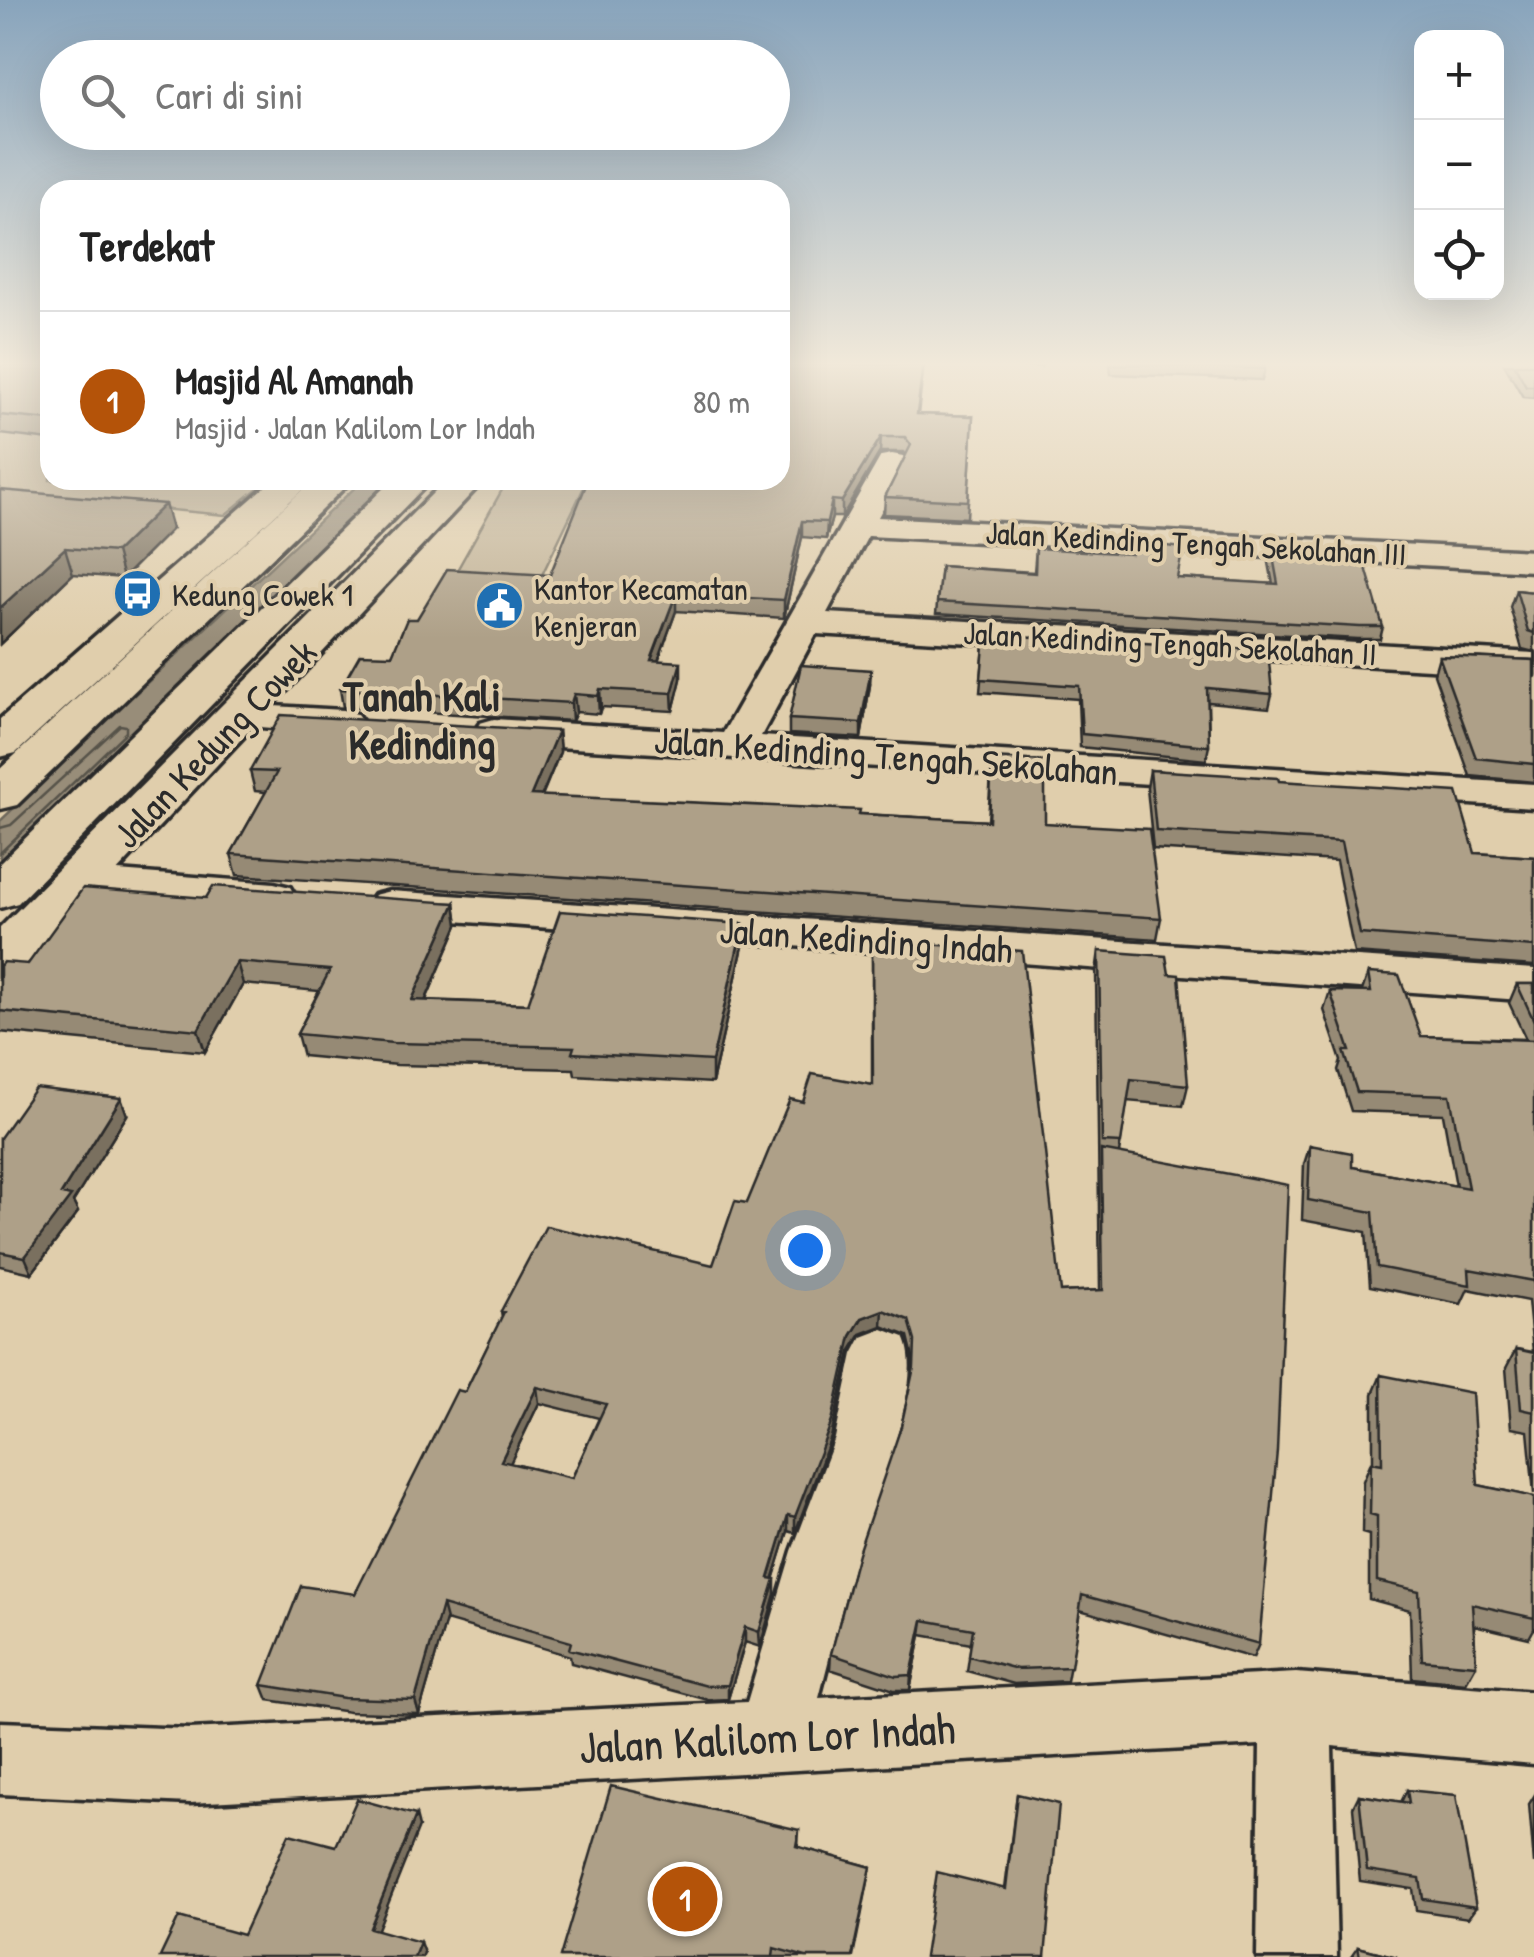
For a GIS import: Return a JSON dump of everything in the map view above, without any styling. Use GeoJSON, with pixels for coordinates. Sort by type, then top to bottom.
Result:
{"type":"FeatureCollection","features":[{"type":"Feature","properties":{"kind":"main road"},"geometry":{"type":"LineString","coordinates":[[1,742],[284,490]]}},
{"type":"Feature","properties":{"kind":"main road"},"geometry":{"type":"LineString","coordinates":[[0,795],[324,490]]}},
{"type":"Feature","properties":{"kind":"main road","name":"Jalan Kedung Cowek"},"geometry":{"type":"LineString","coordinates":[[0,892],[403,490]]}},
{"type":"Feature","properties":{"kind":"main road","name":"Jalan Kedung Cowek"},"geometry":{"type":"LineString","coordinates":[[0,959],[457,490]]}},
{"type":"Feature","properties":{"kind":"main road"},"geometry":{"type":"LineString","coordinates":[[320,576],[370,582]]}},
{"type":"Feature","properties":{"kind":"main road"},"geometry":{"type":"LineString","coordinates":[[1,742],[53,749]]}},
{"type":"Feature","properties":{"kind":"street"},"geometry":{"type":"LineString","coordinates":[[736,746],[892,463]]}},
{"type":"Feature","properties":{"kind":"street","name":"Jalan Kedinding Tengah Sekolahan III"},"geometry":{"type":"LineString","coordinates":[[858,526],[1534,560]]}},
{"type":"Feature","properties":{"kind":"street","name":"Jalan Kedinding Tengah Sekolahan II"},"geometry":{"type":"LineString","coordinates":[[806,623],[1534,664]]}},
{"type":"Feature","properties":{"kind":"street"},"geometry":{"type":"LineString","coordinates":[[238,716],[379,724]]}},
{"type":"Feature","properties":{"kind":"street","name":"Jalan Kedinding Tengah Sekolahan"},"geometry":{"type":"LineString","coordinates":[[458,729],[1534,796]]}},
{"type":"Feature","properties":{"kind":"street","name":"Jalan Kedinding Indah"},"geometry":{"type":"LineString","coordinates":[[79,882],[1534,985]]}},
{"type":"Feature","properties":{"kind":"street"},"geometry":{"type":"LineString","coordinates":[[773,1736],[825,1551],[866,1438],[883,1354]]}},
{"type":"Feature","properties":{"kind":"street"},"geometry":{"type":"LineString","coordinates":[[1296,1708],[1296,1957]]}},
{"type":"Feature","properties":{"kind":"street","name":"Jalan Kalilom Lor Indah"},"geometry":{"type":"LineString","coordinates":[[0,1758],[190,1766],[1296,1708],[1534,1728]]}},
{"type":"Feature","properties":{"kind":"shaded area"},"geometry":{"type":"Polygon","coordinates":[[[0,455],[40,455],[40,490],[256,490],[225,515],[0,494],[0,455]]]}},
{"type":"Feature","properties":{"kind":"shaded area"},"geometry":{"type":"Polygon","coordinates":[[[502,490],[583,490],[541,577],[456,572],[502,490]]]}},
{"type":"Feature","properties":{"kind":"water"},"geometry":{"type":"Polygon","coordinates":[[[352,490],[390,490],[0,867],[0,821],[352,490]]]}},
{"type":"Feature","properties":{"kind":"building"},"geometry":{"type":"Polygon","coordinates":[[[790,455],[870,455],[842,501],[832,500],[827,522],[802,521],[784,600],[676,594],[651,660],[681,662],[672,693],[600,689],[598,696],[574,694],[571,703],[340,689],[360,654],[392,655],[407,619],[417,619],[447,569],[550,575],[584,490],[790,490],[790,455]]]}},
{"type":"Feature","properties":{"kind":"building"},"geometry":{"type":"Polygon","coordinates":[[[906,455],[971,455],[968,501],[885,497],[906,455]]]}},
{"type":"Feature","properties":{"kind":"building"},"geometry":{"type":"Polygon","coordinates":[[[0,490],[165,504],[116,552],[65,548],[0,608],[0,490]]]}},
{"type":"Feature","properties":{"kind":"building"},"geometry":{"type":"Polygon","coordinates":[[[1134,542],[1183,548],[1177,578],[1278,584],[1272,551],[1363,557],[1383,627],[937,602],[941,566],[1035,573],[1036,548],[1131,554],[1134,542]]]}},
{"type":"Feature","properties":{"kind":"building"},"geometry":{"type":"Polygon","coordinates":[[[1516,590],[1534,592],[1534,633],[1528,631],[1516,590]]]}},
{"type":"Feature","properties":{"kind":"building"},"geometry":{"type":"Polygon","coordinates":[[[985,634],[1268,650],[1272,694],[1207,688],[1209,746],[1082,734],[1079,686],[981,679],[985,634]]]}},
{"type":"Feature","properties":{"kind":"building"},"geometry":{"type":"Polygon","coordinates":[[[1439,656],[1534,660],[1534,764],[1476,758],[1439,656]]]}},
{"type":"Feature","properties":{"kind":"building"},"geometry":{"type":"Polygon","coordinates":[[[801,665],[871,670],[861,723],[789,719],[801,665]]]}},
{"type":"Feature","properties":{"kind":"building"},"geometry":{"type":"Polygon","coordinates":[[[281,715],[558,731],[531,795],[860,810],[859,814],[989,821],[992,758],[1045,761],[1045,823],[1149,829],[1161,918],[231,854],[277,772],[250,771],[281,715]]]}},
{"type":"Feature","properties":{"kind":"building"},"geometry":{"type":"Polygon","coordinates":[[[1150,770],[1457,792],[1475,853],[1534,857],[1534,947],[1360,934],[1341,842],[1156,831],[1150,770]]]}},
{"type":"Feature","properties":{"kind":"building"},"geometry":{"type":"Polygon","coordinates":[[[213,886],[455,903],[412,1000],[528,1004],[560,911],[743,924],[712,1061],[572,1053],[574,1047],[393,1043],[297,1034],[330,970],[237,962],[198,1030],[0,1011],[0,966],[3,962],[28,964],[83,888],[206,898],[213,886]]]}},
{"type":"Feature","properties":{"kind":"building"},"geometry":{"type":"Polygon","coordinates":[[[872,940],[1022,951],[1061,1292],[1103,1290],[1101,1150],[1288,1185],[1277,1451],[1259,1644],[1082,1595],[1071,1667],[1017,1669],[969,1656],[973,1629],[923,1620],[911,1675],[896,1676],[831,1654],[858,1553],[901,1427],[914,1367],[915,1341],[909,1320],[883,1310],[862,1318],[851,1336],[832,1421],[795,1517],[788,1515],[769,1578],[775,1579],[759,1632],[745,1627],[728,1685],[707,1686],[569,1649],[571,1642],[442,1605],[415,1700],[344,1698],[262,1685],[301,1586],[355,1594],[457,1390],[465,1392],[504,1312],[501,1311],[546,1226],[713,1265],[735,1201],[747,1203],[790,1099],[803,1102],[812,1074],[873,1085],[872,940]],[[537,1387],[501,1461],[572,1478],[606,1404],[537,1387]]]}},
{"type":"Feature","properties":{"kind":"building"},"geometry":{"type":"Polygon","coordinates":[[[1099,951],[1166,956],[1169,974],[1179,975],[1188,1085],[1131,1079],[1121,1143],[1102,1142],[1099,951]]]}},
{"type":"Feature","properties":{"kind":"building"},"geometry":{"type":"Polygon","coordinates":[[[1368,973],[1399,975],[1421,1036],[1534,1040],[1534,1281],[1469,1269],[1470,1285],[1377,1267],[1373,1212],[1308,1200],[1310,1145],[1352,1153],[1352,1167],[1468,1188],[1450,1095],[1357,1092],[1344,1051],[1350,1051],[1330,991],[1371,992],[1368,973]]]}},
{"type":"Feature","properties":{"kind":"building"},"geometry":{"type":"Polygon","coordinates":[[[1517,984],[1534,984],[1534,1021],[1517,984]]]}},
{"type":"Feature","properties":{"kind":"building"},"geometry":{"type":"Polygon","coordinates":[[[35,1088],[121,1098],[61,1194],[71,1196],[25,1257],[0,1252],[0,1138],[35,1088]]]}},
{"type":"Feature","properties":{"kind":"building"},"geometry":{"type":"Polygon","coordinates":[[[1516,1349],[1534,1353],[1534,1412],[1521,1409],[1516,1349]]]}},
{"type":"Feature","properties":{"kind":"building"},"geometry":{"type":"Polygon","coordinates":[[[1381,1375],[1472,1393],[1478,1485],[1534,1497],[1534,1618],[1472,1604],[1476,1665],[1422,1660],[1419,1591],[1377,1581],[1377,1516],[1370,1514],[1371,1462],[1382,1464],[1381,1375]]]}},
{"type":"Feature","properties":{"kind":"building"},"geometry":{"type":"Polygon","coordinates":[[[611,1786],[799,1830],[796,1846],[871,1867],[852,1957],[806,1957],[774,1948],[773,1957],[560,1957],[611,1786]]]}},
{"type":"Feature","properties":{"kind":"building"},"geometry":{"type":"Polygon","coordinates":[[[1407,1790],[1456,1795],[1476,1907],[1423,1899],[1420,1878],[1367,1870],[1359,1795],[1409,1803],[1407,1790]]]}},
{"type":"Feature","properties":{"kind":"building"},"geometry":{"type":"Polygon","coordinates":[[[1017,1794],[1059,1804],[1045,1957],[924,1957],[937,1872],[1006,1889],[1017,1794]]]}},
{"type":"Feature","properties":{"kind":"building"},"geometry":{"type":"Polygon","coordinates":[[[357,1799],[416,1815],[370,1928],[420,1942],[414,1957],[160,1957],[179,1917],[243,1935],[289,1834],[336,1846],[357,1799]]]}},
{"type":"Feature","properties":{"kind":"building"},"geometry":{"type":"Polygon","coordinates":[[[1358,1947],[1397,1957],[1360,1957],[1358,1947]]]}},
{"type":"Feature","properties":{"kind":"place","name":"Kedung Cowek 1"},"geometry":{"type":"Point","coordinates":[137,594]}},
{"type":"Feature","properties":{"kind":"place","name":"Kantor Kecamatan Kenjeran"},"geometry":{"type":"Point","coordinates":[499,606]}},
{"type":"Feature","properties":{"kind":"place","name":"Masjid Al Amanah"},"geometry":{"type":"Point","coordinates":[685,1899]}},
{"type":"Feature","properties":{"kind":"district","name":"Tanah Kali Kedinding"},"geometry":{"type":"Point","coordinates":[422,719]}}]}
